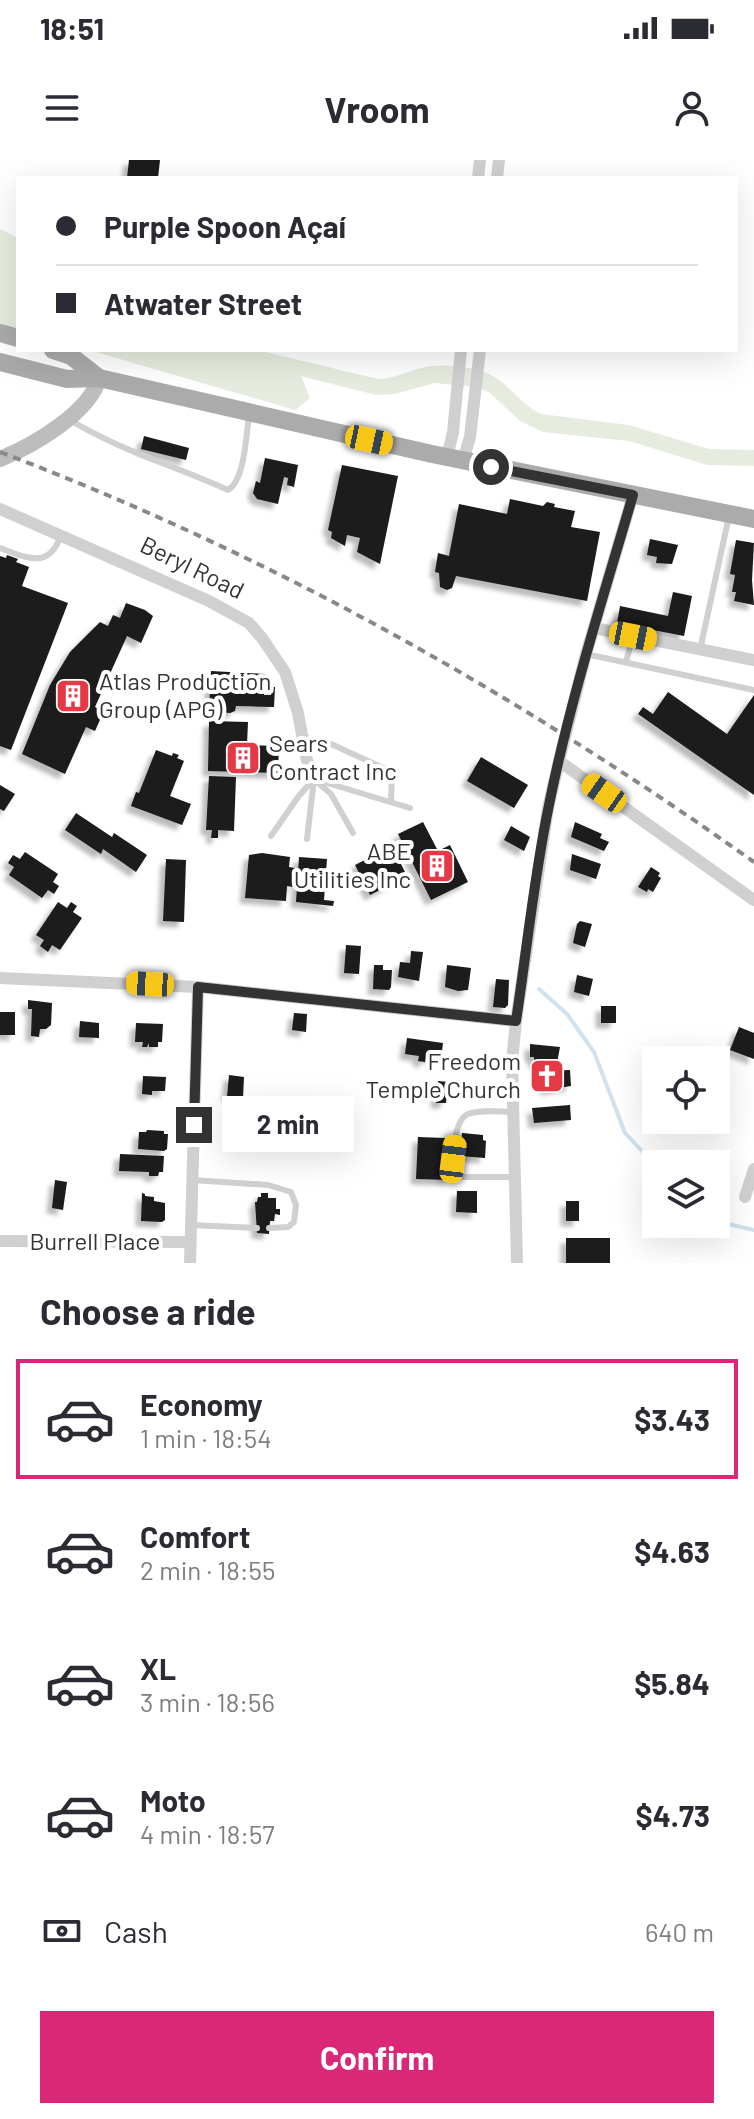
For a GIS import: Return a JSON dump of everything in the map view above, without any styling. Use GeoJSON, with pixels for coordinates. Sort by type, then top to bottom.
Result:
{"type":"FeatureCollection","features":[{"type":"Feature","properties":{"kind":"main road"},"geometry":{"type":"LineString","coordinates":[[59,352],[71,356],[99,378]]}},
{"type":"Feature","properties":{"kind":"main road"},"geometry":{"type":"LineString","coordinates":[[0,362],[67,379],[99,378],[455,459],[754,519]]}},
{"type":"Feature","properties":{"kind":"street"},"geometry":{"type":"LineString","coordinates":[[487,160],[499,160]]}},
{"type":"Feature","properties":{"kind":"street"},"geometry":{"type":"LineString","coordinates":[[455,459],[453,432],[461,352]]}},
{"type":"Feature","properties":{"kind":"street"},"geometry":{"type":"LineString","coordinates":[[455,459],[470,437],[480,352]]}},
{"type":"Feature","properties":{"kind":"street"},"geometry":{"type":"LineString","coordinates":[[0,459],[34,443],[67,418],[94,390],[99,378]]}},
{"type":"Feature","properties":{"kind":"street"},"geometry":{"type":"LineString","coordinates":[[517,1263],[512,1061],[548,808],[586,654],[633,495]]}},
{"type":"Feature","properties":{"kind":"street","name":"Beryl Road"},"geometry":{"type":"LineString","coordinates":[[0,509],[220,606],[249,623],[285,672],[314,779]]}},
{"type":"Feature","properties":{"kind":"street"},"geometry":{"type":"LineString","coordinates":[[594,628],[754,660]]}},
{"type":"Feature","properties":{"kind":"street"},"geometry":{"type":"LineString","coordinates":[[559,761],[754,900]]}},
{"type":"Feature","properties":{"kind":"street"},"geometry":{"type":"LineString","coordinates":[[0,978],[198,987],[516,1021]]}},
{"type":"Feature","properties":{"kind":"street"},"geometry":{"type":"LineString","coordinates":[[190,1263],[198,987]]}},
{"type":"Feature","properties":{"kind":"street"},"geometry":{"type":"LineString","coordinates":[[745,1197],[754,1169]]}},
{"type":"Feature","properties":{"kind":"street","name":"Burrell Place"},"geometry":{"type":"LineString","coordinates":[[0,1241],[190,1242]]}},
{"type":"Feature","properties":{"kind":"lane"},"geometry":{"type":"LineString","coordinates":[[67,418],[88,431],[228,490],[235,485],[239,475],[249,413]]}},
{"type":"Feature","properties":{"kind":"lane"},"geometry":{"type":"LineString","coordinates":[[700,650],[730,514]]}},
{"type":"Feature","properties":{"kind":"lane"},"geometry":{"type":"LineString","coordinates":[[0,548],[26,558],[47,557],[55,550],[61,535]]}},
{"type":"Feature","properties":{"kind":"lane"},"geometry":{"type":"LineString","coordinates":[[626,662],[633,636]]}},
{"type":"Feature","properties":{"kind":"lane"},"geometry":{"type":"LineString","coordinates":[[586,654],[754,690]]}},
{"type":"Feature","properties":{"kind":"lane"},"geometry":{"type":"LineString","coordinates":[[302,737],[331,744],[392,772],[391,802]]}},
{"type":"Feature","properties":{"kind":"lane"},"geometry":{"type":"LineString","coordinates":[[314,779],[410,808]]}},
{"type":"Feature","properties":{"kind":"lane"},"geometry":{"type":"LineString","coordinates":[[314,779],[331,794],[353,833]]}},
{"type":"Feature","properties":{"kind":"lane"},"geometry":{"type":"LineString","coordinates":[[271,836],[314,779]]}},
{"type":"Feature","properties":{"kind":"lane"},"geometry":{"type":"LineString","coordinates":[[307,839],[314,779]]}},
{"type":"Feature","properties":{"kind":"lane"},"geometry":{"type":"LineString","coordinates":[[513,1112],[470,1113],[462,1117],[456,1133],[453,1174],[455,1177],[515,1177]]}},
{"type":"Feature","properties":{"kind":"lane"},"geometry":{"type":"LineString","coordinates":[[192,1180],[268,1185],[291,1192],[296,1205],[294,1222],[288,1227],[269,1228]]}},
{"type":"Feature","properties":{"kind":"lane"},"geometry":{"type":"LineString","coordinates":[[191,1225],[257,1228]]}},
{"type":"Feature","properties":{"kind":"shaded area"},"geometry":{"type":"Polygon","coordinates":[[[0,229],[16,237],[16,329],[0,324],[0,229]]]}},
{"type":"Feature","properties":{"kind":"shaded area"},"geometry":{"type":"Polygon","coordinates":[[[96,352],[265,352],[378,379],[429,366],[466,368],[498,379],[527,406],[541,414],[629,425],[709,449],[754,450],[754,466],[707,465],[629,441],[543,432],[520,421],[490,393],[476,387],[435,383],[395,394],[376,395],[301,376],[310,398],[295,410],[96,352]]]}},
{"type":"Feature","properties":{"kind":"building"},"geometry":{"type":"Polygon","coordinates":[[[129,160],[160,160],[158,176],[127,176],[129,160]]]}},
{"type":"Feature","properties":{"kind":"building"},"geometry":{"type":"Polygon","coordinates":[[[144,436],[189,448],[186,460],[141,449],[144,436]]]}},
{"type":"Feature","properties":{"kind":"building"},"geometry":{"type":"Polygon","coordinates":[[[265,458],[298,465],[294,487],[287,485],[288,478],[284,477],[278,504],[257,499],[253,493],[256,481],[260,483],[265,458]]]}},
{"type":"Feature","properties":{"kind":"building"},"geometry":{"type":"Polygon","coordinates":[[[342,465],[398,476],[380,564],[357,552],[360,538],[347,535],[345,546],[331,538],[332,532],[328,530],[342,465]]]}},
{"type":"Feature","properties":{"kind":"building"},"geometry":{"type":"Polygon","coordinates":[[[510,499],[543,506],[547,502],[555,504],[554,507],[575,511],[571,527],[600,532],[587,601],[456,576],[452,588],[447,590],[440,587],[439,573],[435,572],[438,553],[449,556],[459,504],[507,514],[510,499]]]}},
{"type":"Feature","properties":{"kind":"building"},"geometry":{"type":"Polygon","coordinates":[[[650,539],[678,545],[672,564],[656,563],[657,557],[647,555],[650,539]]]}},
{"type":"Feature","properties":{"kind":"building"},"geometry":{"type":"Polygon","coordinates":[[[736,540],[754,543],[754,605],[734,601],[735,575],[730,574],[736,540]]]}},
{"type":"Feature","properties":{"kind":"building"},"geometry":{"type":"Polygon","coordinates":[[[7,555],[29,567],[22,586],[68,603],[11,750],[0,746],[0,556],[6,558],[7,555]]]}},
{"type":"Feature","properties":{"kind":"building"},"geometry":{"type":"Polygon","coordinates":[[[673,592],[692,596],[684,636],[617,623],[620,606],[668,616],[673,592]]]}},
{"type":"Feature","properties":{"kind":"building","name":"Atlas Production Group (APG)"},"geometry":{"type":"Polygon","coordinates":[[[126,603],[153,616],[141,643],[127,636],[95,707],[104,711],[95,731],[86,727],[65,774],[22,754],[50,685],[70,652],[100,622],[108,626],[113,615],[120,618],[126,603]]]}},
{"type":"Feature","properties":{"kind":"building"},"geometry":{"type":"Polygon","coordinates":[[[211,671],[265,674],[264,695],[271,695],[272,687],[275,687],[274,707],[236,706],[235,711],[230,713],[209,711],[211,671]]]}},
{"type":"Feature","properties":{"kind":"building"},"geometry":{"type":"Polygon","coordinates":[[[668,692],[727,734],[754,695],[754,795],[638,714],[643,707],[653,714],[668,692]]]}},
{"type":"Feature","properties":{"kind":"building","name":"Sears Contract Inc"},"geometry":{"type":"Polygon","coordinates":[[[209,721],[248,722],[247,745],[279,746],[278,773],[208,771],[209,721]]]}},
{"type":"Feature","properties":{"kind":"building"},"geometry":{"type":"Polygon","coordinates":[[[156,750],[172,756],[173,753],[179,755],[177,758],[184,761],[170,796],[191,804],[182,825],[131,806],[156,750]]]}},
{"type":"Feature","properties":{"kind":"building"},"geometry":{"type":"Polygon","coordinates":[[[481,757],[528,785],[514,808],[467,781],[481,757]]]}},
{"type":"Feature","properties":{"kind":"building"},"geometry":{"type":"Polygon","coordinates":[[[209,776],[236,777],[234,831],[218,830],[218,838],[211,838],[212,830],[206,830],[209,776]]]}},
{"type":"Feature","properties":{"kind":"building"},"geometry":{"type":"Polygon","coordinates":[[[0,785],[15,794],[4,811],[0,809],[0,785]]]}},
{"type":"Feature","properties":{"kind":"building"},"geometry":{"type":"Polygon","coordinates":[[[76,813],[147,855],[136,872],[103,849],[101,854],[65,830],[76,813]]]}},
{"type":"Feature","properties":{"kind":"building","name":"ABE Utilities Inc"},"geometry":{"type":"Polygon","coordinates":[[[423,822],[438,851],[450,845],[468,882],[431,900],[398,834],[423,822]]]}},
{"type":"Feature","properties":{"kind":"building"},"geometry":{"type":"Polygon","coordinates":[[[575,822],[602,834],[600,838],[609,842],[604,851],[571,837],[575,822]]]}},
{"type":"Feature","properties":{"kind":"building"},"geometry":{"type":"Polygon","coordinates":[[[511,826],[530,837],[524,851],[504,840],[511,826]]]}},
{"type":"Feature","properties":{"kind":"building"},"geometry":{"type":"Polygon","coordinates":[[[392,846],[407,876],[370,895],[355,865],[392,846]]]}},
{"type":"Feature","properties":{"kind":"building"},"geometry":{"type":"Polygon","coordinates":[[[25,852],[58,874],[53,882],[59,886],[54,894],[48,890],[42,898],[9,875],[14,867],[8,863],[13,855],[20,859],[25,852]]]}},
{"type":"Feature","properties":{"kind":"building"},"geometry":{"type":"Polygon","coordinates":[[[262,853],[290,857],[289,867],[295,868],[293,887],[287,886],[286,901],[245,898],[249,855],[262,853]]]}},
{"type":"Feature","properties":{"kind":"building"},"geometry":{"type":"Polygon","coordinates":[[[572,854],[601,864],[596,879],[570,870],[572,854]]]}},
{"type":"Feature","properties":{"kind":"building"},"geometry":{"type":"Polygon","coordinates":[[[299,857],[327,859],[324,900],[334,901],[333,906],[296,902],[299,857]]]}},
{"type":"Feature","properties":{"kind":"building"},"geometry":{"type":"Polygon","coordinates":[[[166,859],[186,860],[184,922],[163,921],[166,859]]]}},
{"type":"Feature","properties":{"kind":"building"},"geometry":{"type":"Polygon","coordinates":[[[651,867],[660,873],[658,876],[661,878],[653,892],[648,889],[647,892],[638,887],[651,867]]]}},
{"type":"Feature","properties":{"kind":"building"},"geometry":{"type":"Polygon","coordinates":[[[58,902],[67,908],[71,902],[77,906],[73,912],[82,918],[60,950],[52,945],[48,952],[40,946],[44,940],[36,935],[58,902]]]}},
{"type":"Feature","properties":{"kind":"building"},"geometry":{"type":"Polygon","coordinates":[[[580,921],[592,924],[585,947],[573,943],[580,921]]]}},
{"type":"Feature","properties":{"kind":"building"},"geometry":{"type":"Polygon","coordinates":[[[346,945],[361,946],[359,974],[344,973],[346,945]]]}},
{"type":"Feature","properties":{"kind":"building"},"geometry":{"type":"Polygon","coordinates":[[[411,951],[423,952],[419,981],[398,977],[400,962],[410,963],[411,951]]]}},
{"type":"Feature","properties":{"kind":"building"},"geometry":{"type":"Polygon","coordinates":[[[374,965],[383,965],[383,970],[392,970],[389,990],[373,989],[374,965]]]}},
{"type":"Feature","properties":{"kind":"building"},"geometry":{"type":"Polygon","coordinates":[[[447,965],[471,968],[468,990],[445,987],[447,965]]]}},
{"type":"Feature","properties":{"kind":"building"},"geometry":{"type":"Polygon","coordinates":[[[577,975],[593,979],[589,996],[574,992],[577,975]]]}},
{"type":"Feature","properties":{"kind":"building"},"geometry":{"type":"Polygon","coordinates":[[[496,979],[509,980],[508,1005],[505,1008],[493,1007],[496,979]]]}},
{"type":"Feature","properties":{"kind":"building"},"geometry":{"type":"Polygon","coordinates":[[[28,1000],[52,1003],[51,1025],[40,1029],[39,1037],[31,1036],[32,1009],[28,1009],[28,1000]]]}},
{"type":"Feature","properties":{"kind":"building"},"geometry":{"type":"Polygon","coordinates":[[[601,1006],[616,1006],[616,1023],[601,1023],[601,1006]]]}},
{"type":"Feature","properties":{"kind":"building"},"geometry":{"type":"Polygon","coordinates":[[[0,1012],[15,1012],[15,1035],[0,1035],[0,1012]]]}},
{"type":"Feature","properties":{"kind":"building"},"geometry":{"type":"Polygon","coordinates":[[[294,1013],[307,1014],[306,1032],[292,1030],[294,1013]]]}},
{"type":"Feature","properties":{"kind":"building"},"geometry":{"type":"Polygon","coordinates":[[[80,1021],[99,1023],[99,1038],[79,1037],[80,1021]]]}},
{"type":"Feature","properties":{"kind":"building"},"geometry":{"type":"Polygon","coordinates":[[[136,1023],[163,1024],[162,1042],[158,1042],[158,1047],[149,1047],[149,1043],[147,1047],[142,1047],[143,1042],[135,1042],[136,1023]]]}},
{"type":"Feature","properties":{"kind":"building"},"geometry":{"type":"Polygon","coordinates":[[[739,1027],[754,1033],[754,1059],[730,1050],[739,1027]]]}},
{"type":"Feature","properties":{"kind":"building"},"geometry":{"type":"Polygon","coordinates":[[[407,1038],[443,1043],[441,1059],[426,1057],[425,1062],[418,1061],[419,1056],[405,1054],[407,1038]]]}},
{"type":"Feature","properties":{"kind":"building"},"geometry":{"type":"Polygon","coordinates":[[[530,1044],[560,1047],[557,1063],[534,1063],[534,1057],[530,1057],[530,1044]]]}},
{"type":"Feature","properties":{"kind":"building"},"geometry":{"type":"Polygon","coordinates":[[[570,1070],[571,1086],[546,1090],[545,1071],[570,1070]]]}},
{"type":"Feature","properties":{"kind":"building"},"geometry":{"type":"Polygon","coordinates":[[[229,1075],[244,1077],[243,1098],[227,1097],[229,1075]]]}},
{"type":"Feature","properties":{"kind":"building"},"geometry":{"type":"Polygon","coordinates":[[[143,1076],[166,1077],[165,1091],[142,1094],[143,1076]]]}},
{"type":"Feature","properties":{"kind":"building"},"geometry":{"type":"Polygon","coordinates":[[[438,1081],[448,1082],[446,1103],[436,1103],[438,1081]]]}},
{"type":"Feature","properties":{"kind":"building"},"geometry":{"type":"Polygon","coordinates":[[[570,1105],[571,1120],[534,1123],[532,1108],[570,1105]]]}},
{"type":"Feature","properties":{"kind":"building"},"geometry":{"type":"Polygon","coordinates":[[[147,1130],[168,1134],[167,1149],[138,1149],[139,1132],[147,1130]]]}},
{"type":"Feature","properties":{"kind":"building"},"geometry":{"type":"Polygon","coordinates":[[[462,1133],[483,1135],[486,1141],[485,1158],[460,1156],[462,1133]]]}},
{"type":"Feature","properties":{"kind":"building"},"geometry":{"type":"Polygon","coordinates":[[[418,1137],[445,1138],[444,1147],[450,1148],[449,1180],[416,1179],[418,1137]]]}},
{"type":"Feature","properties":{"kind":"building"},"geometry":{"type":"Polygon","coordinates":[[[120,1154],[164,1156],[163,1172],[159,1172],[158,1176],[149,1176],[149,1172],[119,1171],[120,1154]]]}},
{"type":"Feature","properties":{"kind":"building"},"geometry":{"type":"Polygon","coordinates":[[[55,1180],[67,1182],[63,1210],[52,1208],[55,1180]]]}},
{"type":"Feature","properties":{"kind":"building"},"geometry":{"type":"Polygon","coordinates":[[[457,1191],[477,1191],[477,1213],[456,1212],[457,1191]]]}},
{"type":"Feature","properties":{"kind":"building"},"geometry":{"type":"Polygon","coordinates":[[[142,1193],[154,1197],[154,1201],[165,1203],[165,1220],[141,1221],[142,1193]]]}},
{"type":"Feature","properties":{"kind":"building"},"geometry":{"type":"Polygon","coordinates":[[[261,1193],[268,1193],[268,1198],[276,1198],[276,1209],[280,1209],[280,1215],[275,1214],[274,1221],[270,1221],[269,1234],[257,1233],[255,1202],[261,1193]]]}},
{"type":"Feature","properties":{"kind":"building"},"geometry":{"type":"Polygon","coordinates":[[[566,1201],[579,1201],[579,1221],[566,1221],[566,1201]]]}},
{"type":"Feature","properties":{"kind":"building"},"geometry":{"type":"Polygon","coordinates":[[[566,1238],[610,1238],[610,1263],[566,1263],[566,1238]]]}},
{"type":"Feature","properties":{"kind":"waterway"},"geometry":{"type":"LineString","coordinates":[[539,989],[567,1014],[594,1052],[625,1133],[642,1151]]}},
{"type":"Feature","properties":{"kind":"waterway"},"geometry":{"type":"LineString","coordinates":[[730,1224],[754,1230]]}},
{"type":"Feature","properties":{"kind":"railway"},"geometry":{"type":"LineString","coordinates":[[0,452],[101,492],[199,536],[390,633],[574,742],[754,862]]}},
{"type":"Feature","properties":{"kind":"place","name":"Atlas Production Group (APG)"},"geometry":{"type":"Point","coordinates":[73,696]}},
{"type":"Feature","properties":{"kind":"place","name":"Sears Contract Inc"},"geometry":{"type":"Point","coordinates":[243,758]}},
{"type":"Feature","properties":{"kind":"place","name":"ABE Utilities Inc"},"geometry":{"type":"Point","coordinates":[437,866]}},
{"type":"Feature","properties":{"kind":"place","name":"Freedom Temple Church"},"geometry":{"type":"Point","coordinates":[547,1076]}},
{"type":"Feature","properties":{"kind":"route"},"geometry":{"type":"LineString","coordinates":[[194,1125],[198,987],[516,1021],[548,808],[586,654],[633,495],[491,467]]}}]}
